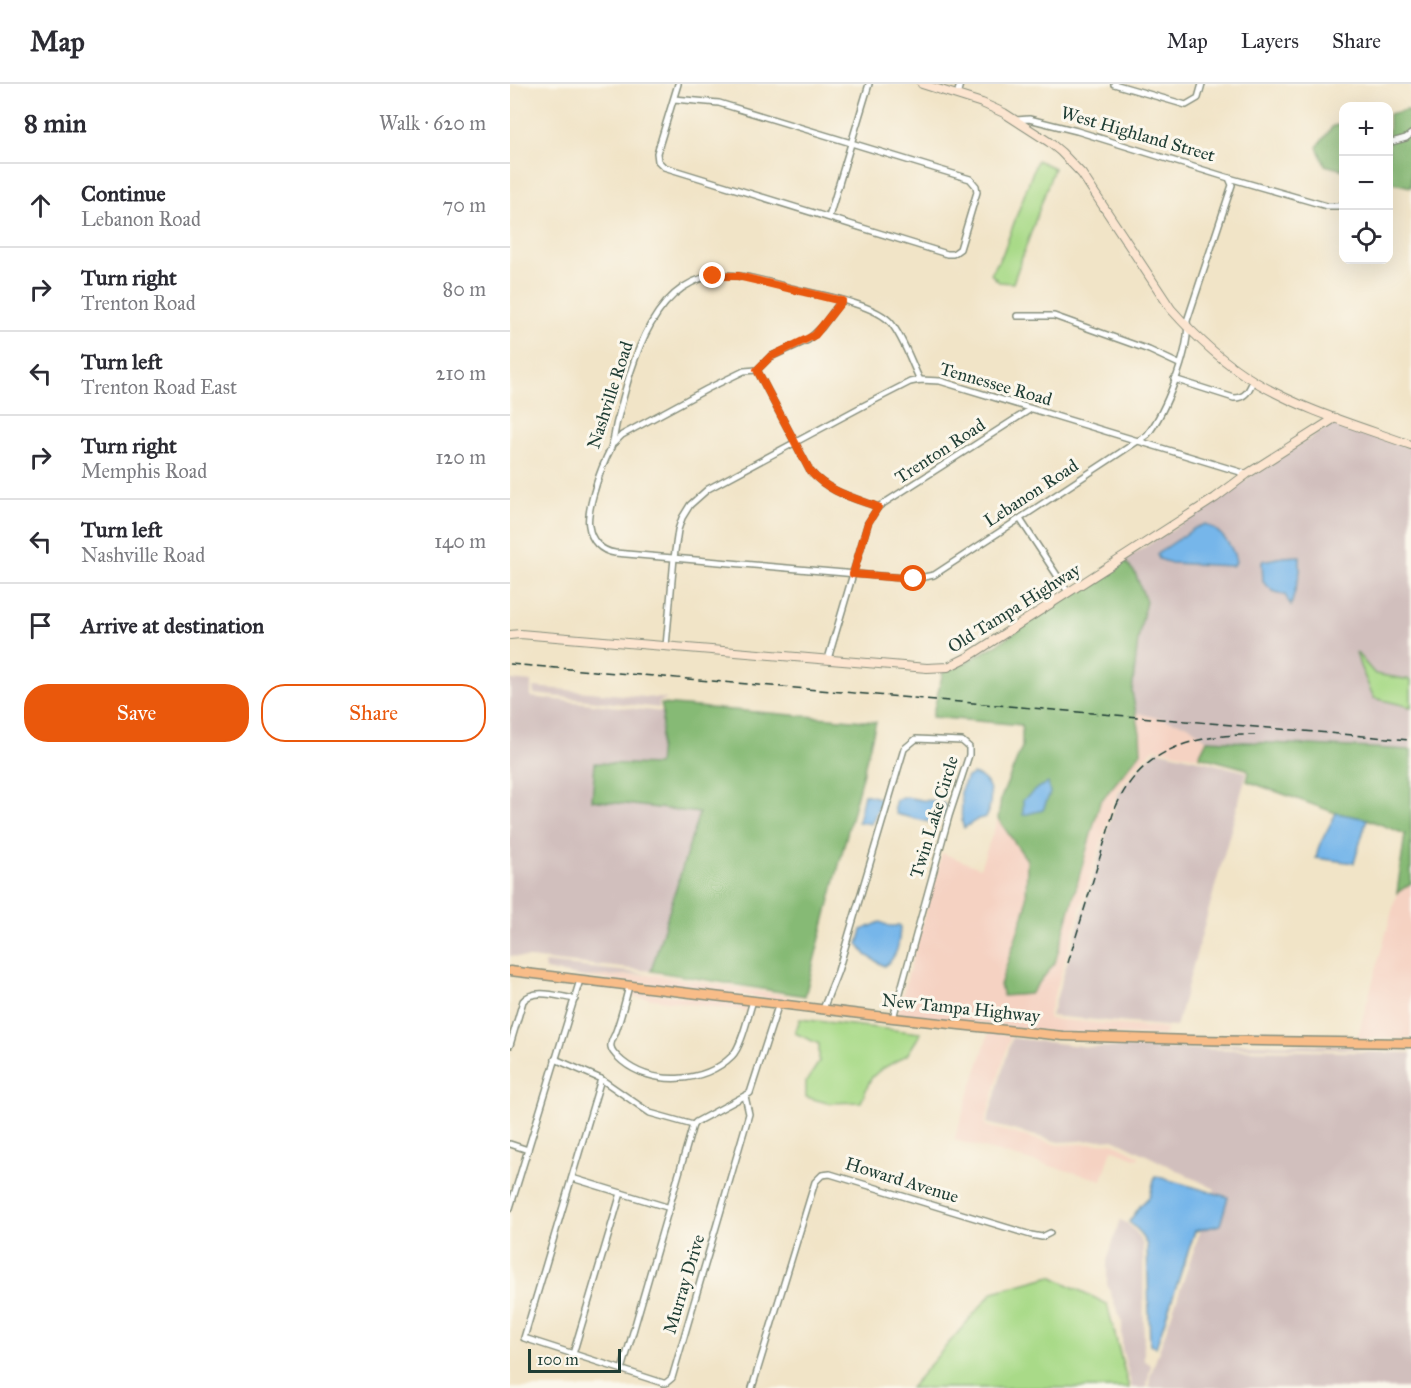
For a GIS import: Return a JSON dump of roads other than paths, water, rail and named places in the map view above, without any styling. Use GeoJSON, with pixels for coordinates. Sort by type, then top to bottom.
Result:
{"type":"FeatureCollection","features":[{"type":"Feature","properties":{"kind":"main road","name":"West Highland Street"},"geometry":{"type":"LineString","coordinates":[[922,84],[982,103],[1016,120]]}},
{"type":"Feature","properties":{"kind":"main road"},"geometry":{"type":"LineString","coordinates":[[1016,120],[1049,142],[1082,174],[1171,309],[1188,329],[1212,350],[1253,381],[1285,398],[1411,445]]}},
{"type":"Feature","properties":{"kind":"main road","name":"Old Tampa Highway"},"geometry":{"type":"LineString","coordinates":[[510,635],[927,668],[948,667],[968,657],[1335,418]]}},
{"type":"Feature","properties":{"kind":"main road","name":"New Tampa Highway"},"geometry":{"type":"LineString","coordinates":[[510,971],[893,1018],[1071,1037],[1411,1043]]}},
{"type":"Feature","properties":{"kind":"street"},"geometry":{"type":"LineString","coordinates":[[674,99],[712,101],[970,179],[975,184],[977,192],[960,249],[947,254],[664,166],[658,161],[657,153],[678,84]]}},
{"type":"Feature","properties":{"kind":"street"},"geometry":{"type":"LineString","coordinates":[[829,217],[869,84]]}},
{"type":"Feature","properties":{"kind":"street"},"geometry":{"type":"LineString","coordinates":[[957,95],[960,84]]}},
{"type":"Feature","properties":{"kind":"street"},"geometry":{"type":"LineString","coordinates":[[1114,84],[1186,105],[1198,98],[1202,84]]}},
{"type":"Feature","properties":{"kind":"street","name":"West Highland Street"},"geometry":{"type":"LineString","coordinates":[[1016,120],[1029,119],[1077,131],[1229,178],[1232,185],[1229,192]]}},
{"type":"Feature","properties":{"kind":"street"},"geometry":{"type":"LineString","coordinates":[[1393,142],[1411,134]]}},
{"type":"Feature","properties":{"kind":"street"},"geometry":{"type":"LineString","coordinates":[[1229,178],[1327,206],[1339,206]]}},
{"type":"Feature","properties":{"kind":"street","name":"Lebanon Road"},"geometry":{"type":"LineString","coordinates":[[674,558],[924,578],[934,575],[1139,441],[1147,435],[1162,414],[1179,364],[1188,329],[1187,321],[1229,192]]}},
{"type":"Feature","properties":{"kind":"street","name":"Nashville Road"},"geometry":{"type":"LineString","coordinates":[[674,558],[609,552],[591,536],[588,521],[604,461],[613,444],[623,398],[648,327],[659,309],[682,288],[713,276],[738,276],[869,308],[886,318],[892,325],[920,380]]}},
{"type":"Feature","properties":{"kind":"street"},"geometry":{"type":"LineString","coordinates":[[613,444],[622,435],[707,389],[744,371],[757,370],[770,357],[815,335],[842,301]]}},
{"type":"Feature","properties":{"kind":"street"},"geometry":{"type":"LineString","coordinates":[[1017,316],[1054,316],[1149,350],[1179,364]]}},
{"type":"Feature","properties":{"kind":"street"},"geometry":{"type":"LineString","coordinates":[[757,370],[810,471],[833,490],[878,507],[868,523],[828,659]]}},
{"type":"Feature","properties":{"kind":"street"},"geometry":{"type":"LineString","coordinates":[[1174,379],[1234,398],[1239,398],[1248,392],[1253,381]]}},
{"type":"Feature","properties":{"kind":"street","name":"Tennessee Road"},"geometry":{"type":"LineString","coordinates":[[666,646],[677,537],[682,518],[698,496],[910,382],[940,381],[1247,474]]}},
{"type":"Feature","properties":{"kind":"street","name":"Trenton Road"},"geometry":{"type":"LineString","coordinates":[[878,507],[1031,409]]}},
{"type":"Feature","properties":{"kind":"street"},"geometry":{"type":"LineString","coordinates":[[1020,519],[1068,592]]}},
{"type":"Feature","properties":{"kind":"street","name":"Twin Lake Circle"},"geometry":{"type":"LineString","coordinates":[[823,1009],[838,971],[904,749],[916,740],[924,738],[962,741],[969,747],[969,755],[949,816],[893,1018]]}},
{"type":"Feature","properties":{"kind":"street"},"geometry":{"type":"LineString","coordinates":[[510,1208],[580,980]]}},
{"type":"Feature","properties":{"kind":"street"},"geometry":{"type":"LineString","coordinates":[[629,986],[619,1023],[610,1045],[626,1064],[664,1078],[688,1078],[699,1075],[731,1058],[741,1037],[753,1000]]}},
{"type":"Feature","properties":{"kind":"street"},"geometry":{"type":"LineString","coordinates":[[510,1045],[523,1000],[528,995],[537,993],[575,999]]}},
{"type":"Feature","properties":{"kind":"street"},"geometry":{"type":"LineString","coordinates":[[622,1370],[693,1125],[750,1093],[779,1003]]}},
{"type":"Feature","properties":{"kind":"street"},"geometry":{"type":"LineString","coordinates":[[555,1059],[601,1079],[646,1112],[693,1125]]}},
{"type":"Feature","properties":{"kind":"street"},"geometry":{"type":"LineString","coordinates":[[601,1079],[572,1178],[670,1208]]}},
{"type":"Feature","properties":{"kind":"street","name":"Murray Drive"},"geometry":{"type":"LineString","coordinates":[[572,1178],[524,1338],[666,1383],[672,1378],[749,1114],[745,1096]]}},
{"type":"Feature","properties":{"kind":"street"},"geometry":{"type":"LineString","coordinates":[[510,1144],[528,1150]]}},
{"type":"Feature","properties":{"kind":"street","name":"Howard Avenue"},"geometry":{"type":"LineString","coordinates":[[752,1388],[815,1182],[822,1175],[830,1174],[1031,1235],[1042,1237],[1050,1233]]}},
{"type":"Feature","properties":{"kind":"street"},"geometry":{"type":"LineString","coordinates":[[573,1354],[621,1193]]}},
{"type":"Feature","properties":{"kind":"water"},"geometry":{"type":"Polygon","coordinates":[[[1205,524],[1216,530],[1229,544],[1236,562],[1232,566],[1171,563],[1159,559],[1157,554],[1195,528],[1205,524]]]}},
{"type":"Feature","properties":{"kind":"water"},"geometry":{"type":"Polygon","coordinates":[[[1300,556],[1300,572],[1291,606],[1285,595],[1273,591],[1263,582],[1262,561],[1300,556]]]}},
{"type":"Feature","properties":{"kind":"water"},"geometry":{"type":"Polygon","coordinates":[[[973,774],[985,780],[988,785],[990,804],[986,817],[964,828],[960,792],[967,777],[973,774]]]}},
{"type":"Feature","properties":{"kind":"water"},"geometry":{"type":"Polygon","coordinates":[[[1048,783],[1050,793],[1043,810],[1023,815],[1023,800],[1048,783]]]}},
{"type":"Feature","properties":{"kind":"water"},"geometry":{"type":"Polygon","coordinates":[[[864,794],[883,799],[871,824],[858,822],[864,794]]]}},
{"type":"Feature","properties":{"kind":"water"},"geometry":{"type":"Polygon","coordinates":[[[902,797],[943,803],[946,806],[945,815],[933,823],[896,814],[894,807],[896,800],[902,797]]]}},
{"type":"Feature","properties":{"kind":"water"},"geometry":{"type":"Polygon","coordinates":[[[1336,813],[1367,819],[1354,863],[1316,858],[1319,846],[1336,813]]]}},
{"type":"Feature","properties":{"kind":"water"},"geometry":{"type":"Polygon","coordinates":[[[880,922],[889,926],[900,926],[895,954],[884,966],[866,955],[858,944],[862,930],[880,922]]]}},
{"type":"Feature","properties":{"kind":"water"},"geometry":{"type":"Polygon","coordinates":[[[1155,1176],[1228,1197],[1220,1225],[1195,1231],[1156,1347],[1150,1344],[1147,1245],[1138,1230],[1129,1222],[1150,1196],[1155,1176]]]}},
{"type":"Feature","properties":{"kind":"railway"},"geometry":{"type":"LineString","coordinates":[[510,664],[1411,740]]}},
{"type":"Feature","properties":{"kind":"railway"},"geometry":{"type":"LineString","coordinates":[[1068,963],[1113,814],[1123,792],[1136,775],[1169,750],[1189,743],[1232,735],[1255,735]]}}]}
